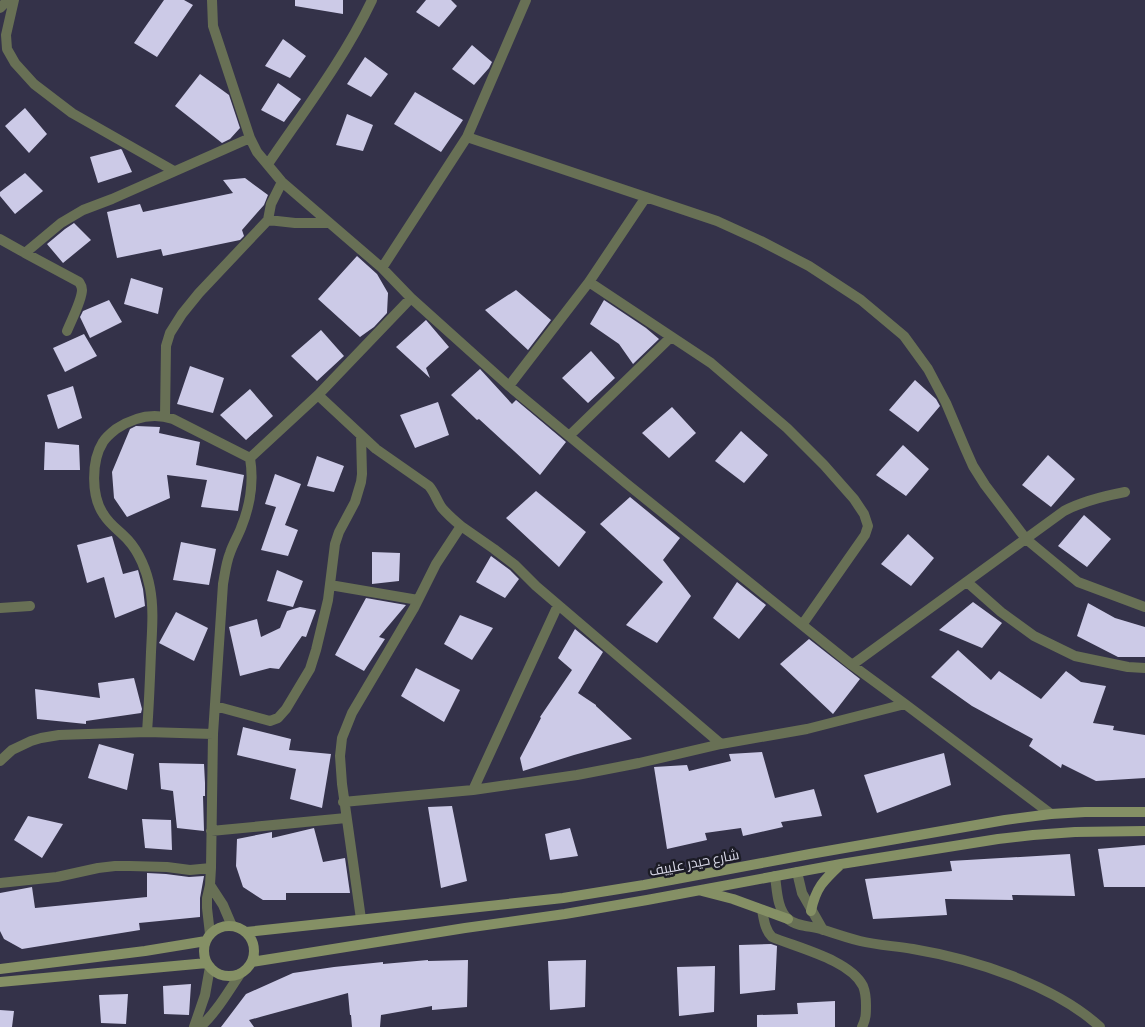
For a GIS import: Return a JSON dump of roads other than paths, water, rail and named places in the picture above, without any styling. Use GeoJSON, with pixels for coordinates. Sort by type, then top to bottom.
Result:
{"type":"FeatureCollection","features":[{"type":"Feature","properties":{"kind":"main road","name":"شارع حيدر علييف"},"geometry":{"type":"LineString","coordinates":[[246,932],[572,897],[1005,820],[1085,812],[1145,812]]}},
{"type":"Feature","properties":{"kind":"main road","name":"شارع حيدر علييف"},"geometry":{"type":"LineString","coordinates":[[252,962],[565,914],[841,864],[1033,835],[1145,831]]}},
{"type":"Feature","properties":{"kind":"main road"},"geometry":{"type":"LineString","coordinates":[[811,911],[818,888],[841,864]]}},
{"type":"Feature","properties":{"kind":"main road"},"geometry":{"type":"LineString","coordinates":[[699,890],[733,899],[788,919]]}},
{"type":"Feature","properties":{"kind":"main road"},"geometry":{"type":"LineString","coordinates":[[228,925],[240,928],[246,932],[251,937],[253,943],[254,956],[249,967],[240,974],[224,976],[208,965],[204,951],[208,938],[218,928],[228,925]]}},
{"type":"Feature","properties":{"kind":"main road"},"geometry":{"type":"LineString","coordinates":[[0,969],[146,951],[208,938]]}},
{"type":"Feature","properties":{"kind":"main road"},"geometry":{"type":"LineString","coordinates":[[0,982],[208,965]]}},
{"type":"Feature","properties":{"kind":"street"},"geometry":{"type":"LineString","coordinates":[[0,8],[8,0]]}},
{"type":"Feature","properties":{"kind":"street"},"geometry":{"type":"LineString","coordinates":[[14,0],[6,35],[7,49],[15,63],[34,84],[72,113],[174,171]]}},
{"type":"Feature","properties":{"kind":"street"},"geometry":{"type":"LineString","coordinates":[[212,0],[214,26],[250,138],[257,152],[282,182],[382,268],[411,298],[509,386],[627,484],[852,665],[1051,814]]}},
{"type":"Feature","properties":{"kind":"street"},"geometry":{"type":"LineString","coordinates":[[268,164],[341,56],[360,26],[372,0]]}},
{"type":"Feature","properties":{"kind":"street"},"geometry":{"type":"LineString","coordinates":[[382,268],[467,137],[526,0]]}},
{"type":"Feature","properties":{"kind":"street"},"geometry":{"type":"LineString","coordinates":[[467,137],[717,221],[762,241],[809,266],[861,300],[904,336],[928,369],[946,403],[973,466],[984,485],[1026,539],[1078,582],[1145,607]]}},
{"type":"Feature","properties":{"kind":"street"},"geometry":{"type":"LineString","coordinates":[[24,253],[61,224],[83,210],[250,138]]}},
{"type":"Feature","properties":{"kind":"street"},"geometry":{"type":"LineString","coordinates":[[165,416],[166,346],[170,333],[199,293],[268,220],[271,204],[282,182]]}},
{"type":"Feature","properties":{"kind":"street"},"geometry":{"type":"LineString","coordinates":[[509,386],[589,282],[646,197]]}},
{"type":"Feature","properties":{"kind":"street"},"geometry":{"type":"LineString","coordinates":[[268,220],[295,223],[329,223]]}},
{"type":"Feature","properties":{"kind":"street"},"geometry":{"type":"LineString","coordinates":[[0,239],[79,282],[82,286],[80,299],[67,331]]}},
{"type":"Feature","properties":{"kind":"street"},"geometry":{"type":"LineString","coordinates":[[589,282],[711,363],[786,428],[824,465],[854,499],[864,514],[868,526],[865,535],[802,625]]}},
{"type":"Feature","properties":{"kind":"street"},"geometry":{"type":"LineString","coordinates":[[250,458],[318,395],[411,298]]}},
{"type":"Feature","properties":{"kind":"street"},"geometry":{"type":"LineString","coordinates":[[569,436],[671,337]]}},
{"type":"Feature","properties":{"kind":"street"},"geometry":{"type":"LineString","coordinates":[[318,395],[376,449],[429,486],[449,516],[515,565],[536,586],[721,744]]}},
{"type":"Feature","properties":{"kind":"street"},"geometry":{"type":"LineString","coordinates":[[147,732],[153,612],[149,585],[138,553],[104,516],[98,504],[95,490],[95,475],[98,451],[110,434],[130,421],[153,415],[173,419],[250,458]]}},
{"type":"Feature","properties":{"kind":"street"},"geometry":{"type":"LineString","coordinates":[[215,706],[270,721],[278,718],[286,709],[310,669],[322,626],[335,544],[355,502],[361,482],[361,435]]}},
{"type":"Feature","properties":{"kind":"street"},"geometry":{"type":"LineString","coordinates":[[208,938],[207,898],[211,868],[213,734],[224,577],[230,552],[246,515],[252,482],[250,458]]}},
{"type":"Feature","properties":{"kind":"street"},"geometry":{"type":"LineString","coordinates":[[852,665],[1064,511],[1078,504],[1125,492]]}},
{"type":"Feature","properties":{"kind":"street"},"geometry":{"type":"LineString","coordinates":[[361,920],[344,802],[340,756],[342,738],[352,713],[418,600],[436,564],[461,526]]}},
{"type":"Feature","properties":{"kind":"street"},"geometry":{"type":"LineString","coordinates":[[967,582],[1001,612],[1034,636],[1075,656],[1128,667],[1145,668]]}},
{"type":"Feature","properties":{"kind":"street"},"geometry":{"type":"LineString","coordinates":[[330,585],[418,600]]}},
{"type":"Feature","properties":{"kind":"street"},"geometry":{"type":"LineString","coordinates":[[472,790],[558,605]]}},
{"type":"Feature","properties":{"kind":"street"},"geometry":{"type":"LineString","coordinates":[[0,608],[30,606]]}},
{"type":"Feature","properties":{"kind":"street"},"geometry":{"type":"LineString","coordinates":[[344,802],[472,790],[577,775],[721,744],[807,729],[905,704]]}},
{"type":"Feature","properties":{"kind":"street"},"geometry":{"type":"LineString","coordinates":[[0,761],[12,750],[31,741],[59,735],[147,732],[213,734]]}},
{"type":"Feature","properties":{"kind":"street"},"geometry":{"type":"LineString","coordinates":[[211,832],[346,818]]}},
{"type":"Feature","properties":{"kind":"street"},"geometry":{"type":"LineString","coordinates":[[0,883],[57,878],[114,866],[166,867],[190,870],[211,868]]}},
{"type":"Feature","properties":{"kind":"street"},"geometry":{"type":"LineString","coordinates":[[797,872],[802,893],[824,930]]}},
{"type":"Feature","properties":{"kind":"street"},"geometry":{"type":"LineString","coordinates":[[776,876],[780,908],[788,919],[797,924],[862,942],[914,949],[972,962],[1044,990],[1066,1002],[1100,1027]]}},
{"type":"Feature","properties":{"kind":"street"},"geometry":{"type":"LineString","coordinates":[[210,884],[223,905],[232,926]]}},
{"type":"Feature","properties":{"kind":"street"},"geometry":{"type":"LineString","coordinates":[[762,910],[768,934],[772,937],[834,961],[850,970],[863,986],[866,1002],[866,1020],[862,1027]]}},
{"type":"Feature","properties":{"kind":"street"},"geometry":{"type":"LineString","coordinates":[[194,1027],[205,995],[208,965]]}},
{"type":"Feature","properties":{"kind":"street"},"geometry":{"type":"LineString","coordinates":[[200,1027],[205,1023],[240,974]]}}]}
